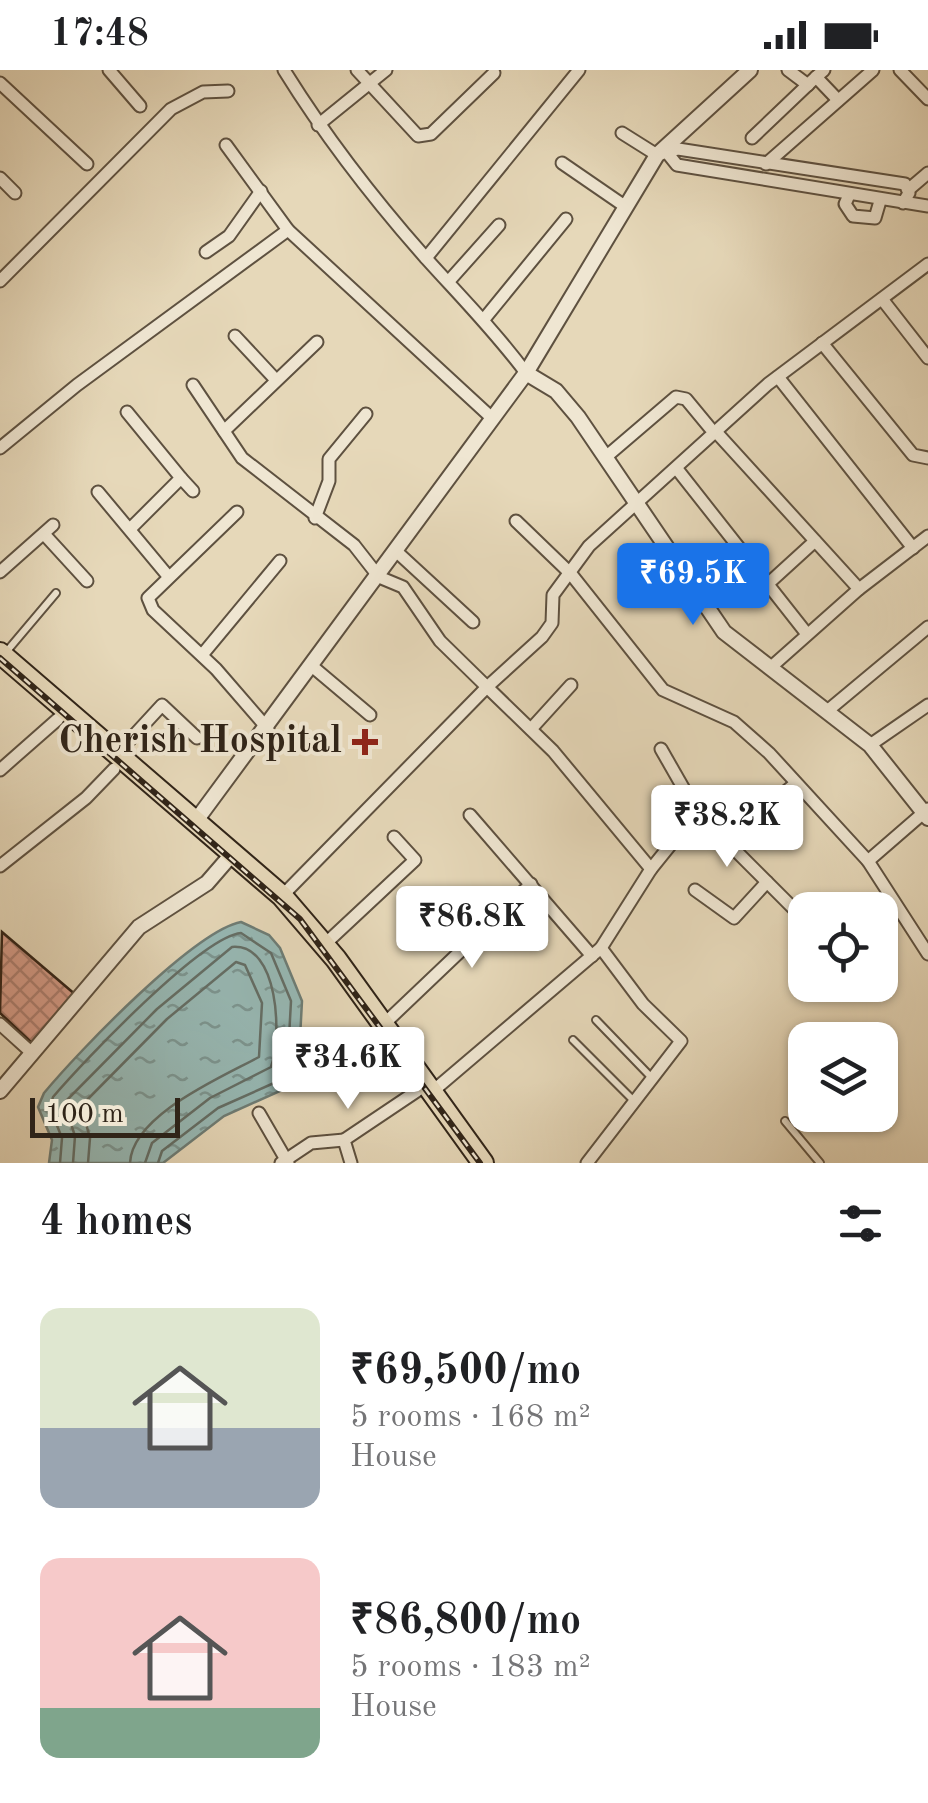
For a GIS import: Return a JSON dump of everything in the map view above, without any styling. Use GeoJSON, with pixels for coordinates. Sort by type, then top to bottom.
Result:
{"type":"FeatureCollection","features":[{"type":"Feature","properties":{"kind":"highway"},"geometry":{"type":"LineString","coordinates":[[1,658],[58,719],[195,822],[297,928],[483,1163]]}},
{"type":"Feature","properties":{"kind":"highway"},"geometry":{"type":"LineString","coordinates":[[1,658],[106,754],[229,858],[282,896],[384,1024],[469,1163]]}},
{"type":"Feature","properties":{"kind":"street"},"geometry":{"type":"LineString","coordinates":[[109,70],[140,106]]}},
{"type":"Feature","properties":{"kind":"street"},"geometry":{"type":"LineString","coordinates":[[284,70],[318,125],[426,258],[485,318],[526,373],[556,391],[606,456],[715,621],[870,746],[926,813],[868,860]]}},
{"type":"Feature","properties":{"kind":"street"},"geometry":{"type":"LineString","coordinates":[[358,70],[412,134],[425,136],[494,73]]}},
{"type":"Feature","properties":{"kind":"street"},"geometry":{"type":"LineString","coordinates":[[318,125],[386,70]]}},
{"type":"Feature","properties":{"kind":"street"},"geometry":{"type":"LineString","coordinates":[[195,822],[268,729],[526,373],[626,208],[663,155],[750,70]]}},
{"type":"Feature","properties":{"kind":"street"},"geometry":{"type":"LineString","coordinates":[[788,70],[816,77],[838,100]]}},
{"type":"Feature","properties":{"kind":"street"},"geometry":{"type":"LineString","coordinates":[[766,164],[873,70]]}},
{"type":"Feature","properties":{"kind":"street"},"geometry":{"type":"LineString","coordinates":[[900,70],[928,99]]}},
{"type":"Feature","properties":{"kind":"street"},"geometry":{"type":"LineString","coordinates":[[426,258],[576,71]]}},
{"type":"Feature","properties":{"kind":"street"},"geometry":{"type":"LineString","coordinates":[[752,138],[816,77]]}},
{"type":"Feature","properties":{"kind":"street"},"geometry":{"type":"LineString","coordinates":[[0,82],[87,164]]}},
{"type":"Feature","properties":{"kind":"street"},"geometry":{"type":"LineString","coordinates":[[0,281],[171,109],[203,92],[228,91]]}},
{"type":"Feature","properties":{"kind":"street"},"geometry":{"type":"LineString","coordinates":[[622,134],[677,166],[928,206]]}},
{"type":"Feature","properties":{"kind":"street"},"geometry":{"type":"LineString","coordinates":[[226,145],[288,230],[493,419]]}},
{"type":"Feature","properties":{"kind":"street"},"geometry":{"type":"LineString","coordinates":[[663,155],[678,149],[905,184],[908,190]]}},
{"type":"Feature","properties":{"kind":"street"},"geometry":{"type":"LineString","coordinates":[[736,176],[737,158]]}},
{"type":"Feature","properties":{"kind":"street"},"geometry":{"type":"LineString","coordinates":[[562,164],[626,208]]}},
{"type":"Feature","properties":{"kind":"street"},"geometry":{"type":"LineString","coordinates":[[904,203],[908,190],[928,173]]}},
{"type":"Feature","properties":{"kind":"street"},"geometry":{"type":"LineString","coordinates":[[0,178],[16,192]]}},
{"type":"Feature","properties":{"kind":"street"},"geometry":{"type":"LineString","coordinates":[[206,252],[229,236],[261,190]]}},
{"type":"Feature","properties":{"kind":"street"},"geometry":{"type":"LineString","coordinates":[[848,195],[845,204],[853,216],[876,218],[880,200]]}},
{"type":"Feature","properties":{"kind":"street"},"geometry":{"type":"LineString","coordinates":[[485,318],[566,218]]}},
{"type":"Feature","properties":{"kind":"street"},"geometry":{"type":"LineString","coordinates":[[449,281],[499,225]]}},
{"type":"Feature","properties":{"kind":"street"},"geometry":{"type":"LineString","coordinates":[[0,448],[77,385],[288,230]]}},
{"type":"Feature","properties":{"kind":"street"},"geometry":{"type":"LineString","coordinates":[[282,896],[487,687],[542,637],[552,623],[553,594],[589,546],[778,377],[928,264]]}},
{"type":"Feature","properties":{"kind":"street"},"geometry":{"type":"LineString","coordinates":[[882,299],[928,358]]}},
{"type":"Feature","properties":{"kind":"street"},"geometry":{"type":"LineString","coordinates":[[236,336],[276,380]]}},
{"type":"Feature","properties":{"kind":"street"},"geometry":{"type":"LineString","coordinates":[[224,431],[317,342]]}},
{"type":"Feature","properties":{"kind":"street"},"geometry":{"type":"LineString","coordinates":[[822,344],[913,455],[928,458]]}},
{"type":"Feature","properties":{"kind":"street"},"geometry":{"type":"LineString","coordinates":[[778,377],[913,548]]}},
{"type":"Feature","properties":{"kind":"street"},"geometry":{"type":"LineString","coordinates":[[193,386],[242,458],[354,545],[379,577],[403,587],[440,642],[531,729],[651,869]]}},
{"type":"Feature","properties":{"kind":"street"},"geometry":{"type":"LineString","coordinates":[[606,456],[676,398],[686,399],[859,589]]}},
{"type":"Feature","properties":{"kind":"street"},"geometry":{"type":"LineString","coordinates":[[127,412],[193,491]]}},
{"type":"Feature","properties":{"kind":"street"},"geometry":{"type":"LineString","coordinates":[[315,518],[329,481],[330,458],[366,414]]}},
{"type":"Feature","properties":{"kind":"street"},"geometry":{"type":"LineString","coordinates":[[677,469],[770,582],[807,634]]}},
{"type":"Feature","properties":{"kind":"street"},"geometry":{"type":"LineString","coordinates":[[130,529],[181,478]]}},
{"type":"Feature","properties":{"kind":"street"},"geometry":{"type":"LineString","coordinates":[[98,492],[168,576]]}},
{"type":"Feature","properties":{"kind":"street"},"geometry":{"type":"LineString","coordinates":[[236,512],[150,592],[149,605],[202,655],[268,729]]}},
{"type":"Feature","properties":{"kind":"street"},"geometry":{"type":"LineString","coordinates":[[516,521],[570,574],[663,690],[734,722],[868,860],[928,954]]}},
{"type":"Feature","properties":{"kind":"street"},"geometry":{"type":"LineString","coordinates":[[0,572],[48,530],[87,581]]}},
{"type":"Feature","properties":{"kind":"street"},"geometry":{"type":"LineString","coordinates":[[770,668],[859,589],[928,536]]}},
{"type":"Feature","properties":{"kind":"street"},"geometry":{"type":"LineString","coordinates":[[770,582],[815,541]]}},
{"type":"Feature","properties":{"kind":"street"},"geometry":{"type":"LineString","coordinates":[[397,552],[473,622]]}},
{"type":"Feature","properties":{"kind":"street"},"geometry":{"type":"LineString","coordinates":[[202,655],[280,561]]}},
{"type":"Feature","properties":{"kind":"street"},"geometry":{"type":"LineString","coordinates":[[826,712],[928,627]]}},
{"type":"Feature","properties":{"kind":"street"},"geometry":{"type":"LineString","coordinates":[[313,667],[370,716]]}},
{"type":"Feature","properties":{"kind":"street"},"geometry":{"type":"LineString","coordinates":[[531,729],[571,685]]}},
{"type":"Feature","properties":{"kind":"street"},"geometry":{"type":"LineString","coordinates":[[0,866],[106,754],[162,705],[198,738]]}},
{"type":"Feature","properties":{"kind":"street"},"geometry":{"type":"LineString","coordinates":[[870,746],[926,711]]}},
{"type":"Feature","properties":{"kind":"street"},"geometry":{"type":"LineString","coordinates":[[0,770],[58,719]]}},
{"type":"Feature","properties":{"kind":"street"},"geometry":{"type":"LineString","coordinates":[[662,749],[698,812],[788,903]]}},
{"type":"Feature","properties":{"kind":"street"},"geometry":{"type":"LineString","coordinates":[[727,839],[795,784]]}},
{"type":"Feature","properties":{"kind":"street"},"geometry":{"type":"LineString","coordinates":[[259,1112],[285,1162],[311,1143],[344,1140],[425,1091],[597,952],[651,869],[698,812]]}},
{"type":"Feature","properties":{"kind":"street"},"geometry":{"type":"LineString","coordinates":[[470,815],[681,1041],[587,1163]]}},
{"type":"Feature","properties":{"kind":"street"},"geometry":{"type":"LineString","coordinates":[[324,945],[416,860],[394,837]]}},
{"type":"Feature","properties":{"kind":"street"},"geometry":{"type":"LineString","coordinates":[[0,1091],[139,927],[207,883],[229,858]]}},
{"type":"Feature","properties":{"kind":"street"},"geometry":{"type":"LineString","coordinates":[[695,890],[734,918],[767,882]]}},
{"type":"Feature","properties":{"kind":"street"},"geometry":{"type":"LineString","coordinates":[[384,1024],[531,884]]}},
{"type":"Feature","properties":{"kind":"street"},"geometry":{"type":"LineString","coordinates":[[0,1024],[32,1052]]}},
{"type":"Feature","properties":{"kind":"street"},"geometry":{"type":"LineString","coordinates":[[344,1140],[351,1163]]}},
{"type":"Feature","properties":{"kind":"lane"},"geometry":{"type":"LineString","coordinates":[[1,658],[56,594]]}},
{"type":"Feature","properties":{"kind":"lane"},"geometry":{"type":"LineString","coordinates":[[596,1020],[652,1077]]}},
{"type":"Feature","properties":{"kind":"lane"},"geometry":{"type":"LineString","coordinates":[[573,1040],[634,1102]]}},
{"type":"Feature","properties":{"kind":"lane"},"geometry":{"type":"LineString","coordinates":[[785,1121],[820,1163]]}},
{"type":"Feature","properties":{"kind":"water"},"geometry":{"type":"Polygon","coordinates":[[[241,922],[269,935],[280,948],[302,1001],[299,1057],[291,1079],[280,1091],[224,1116],[163,1163],[49,1163],[52,1140],[38,1107],[44,1093],[109,1023],[167,969],[220,930],[241,922]]]}},
{"type":"Feature","properties":{"kind":"building"},"geometry":{"type":"Polygon","coordinates":[[[2,932],[77,996],[34,1045],[0,1013],[2,932]]]}},
{"type":"Feature","properties":{"kind":"railway"},"geometry":{"type":"LineString","coordinates":[[0,658],[300,919],[480,1163]]}},
{"type":"Feature","properties":{"kind":"place","name":"Cherish Hospital"},"geometry":{"type":"Point","coordinates":[365,742]}}]}
